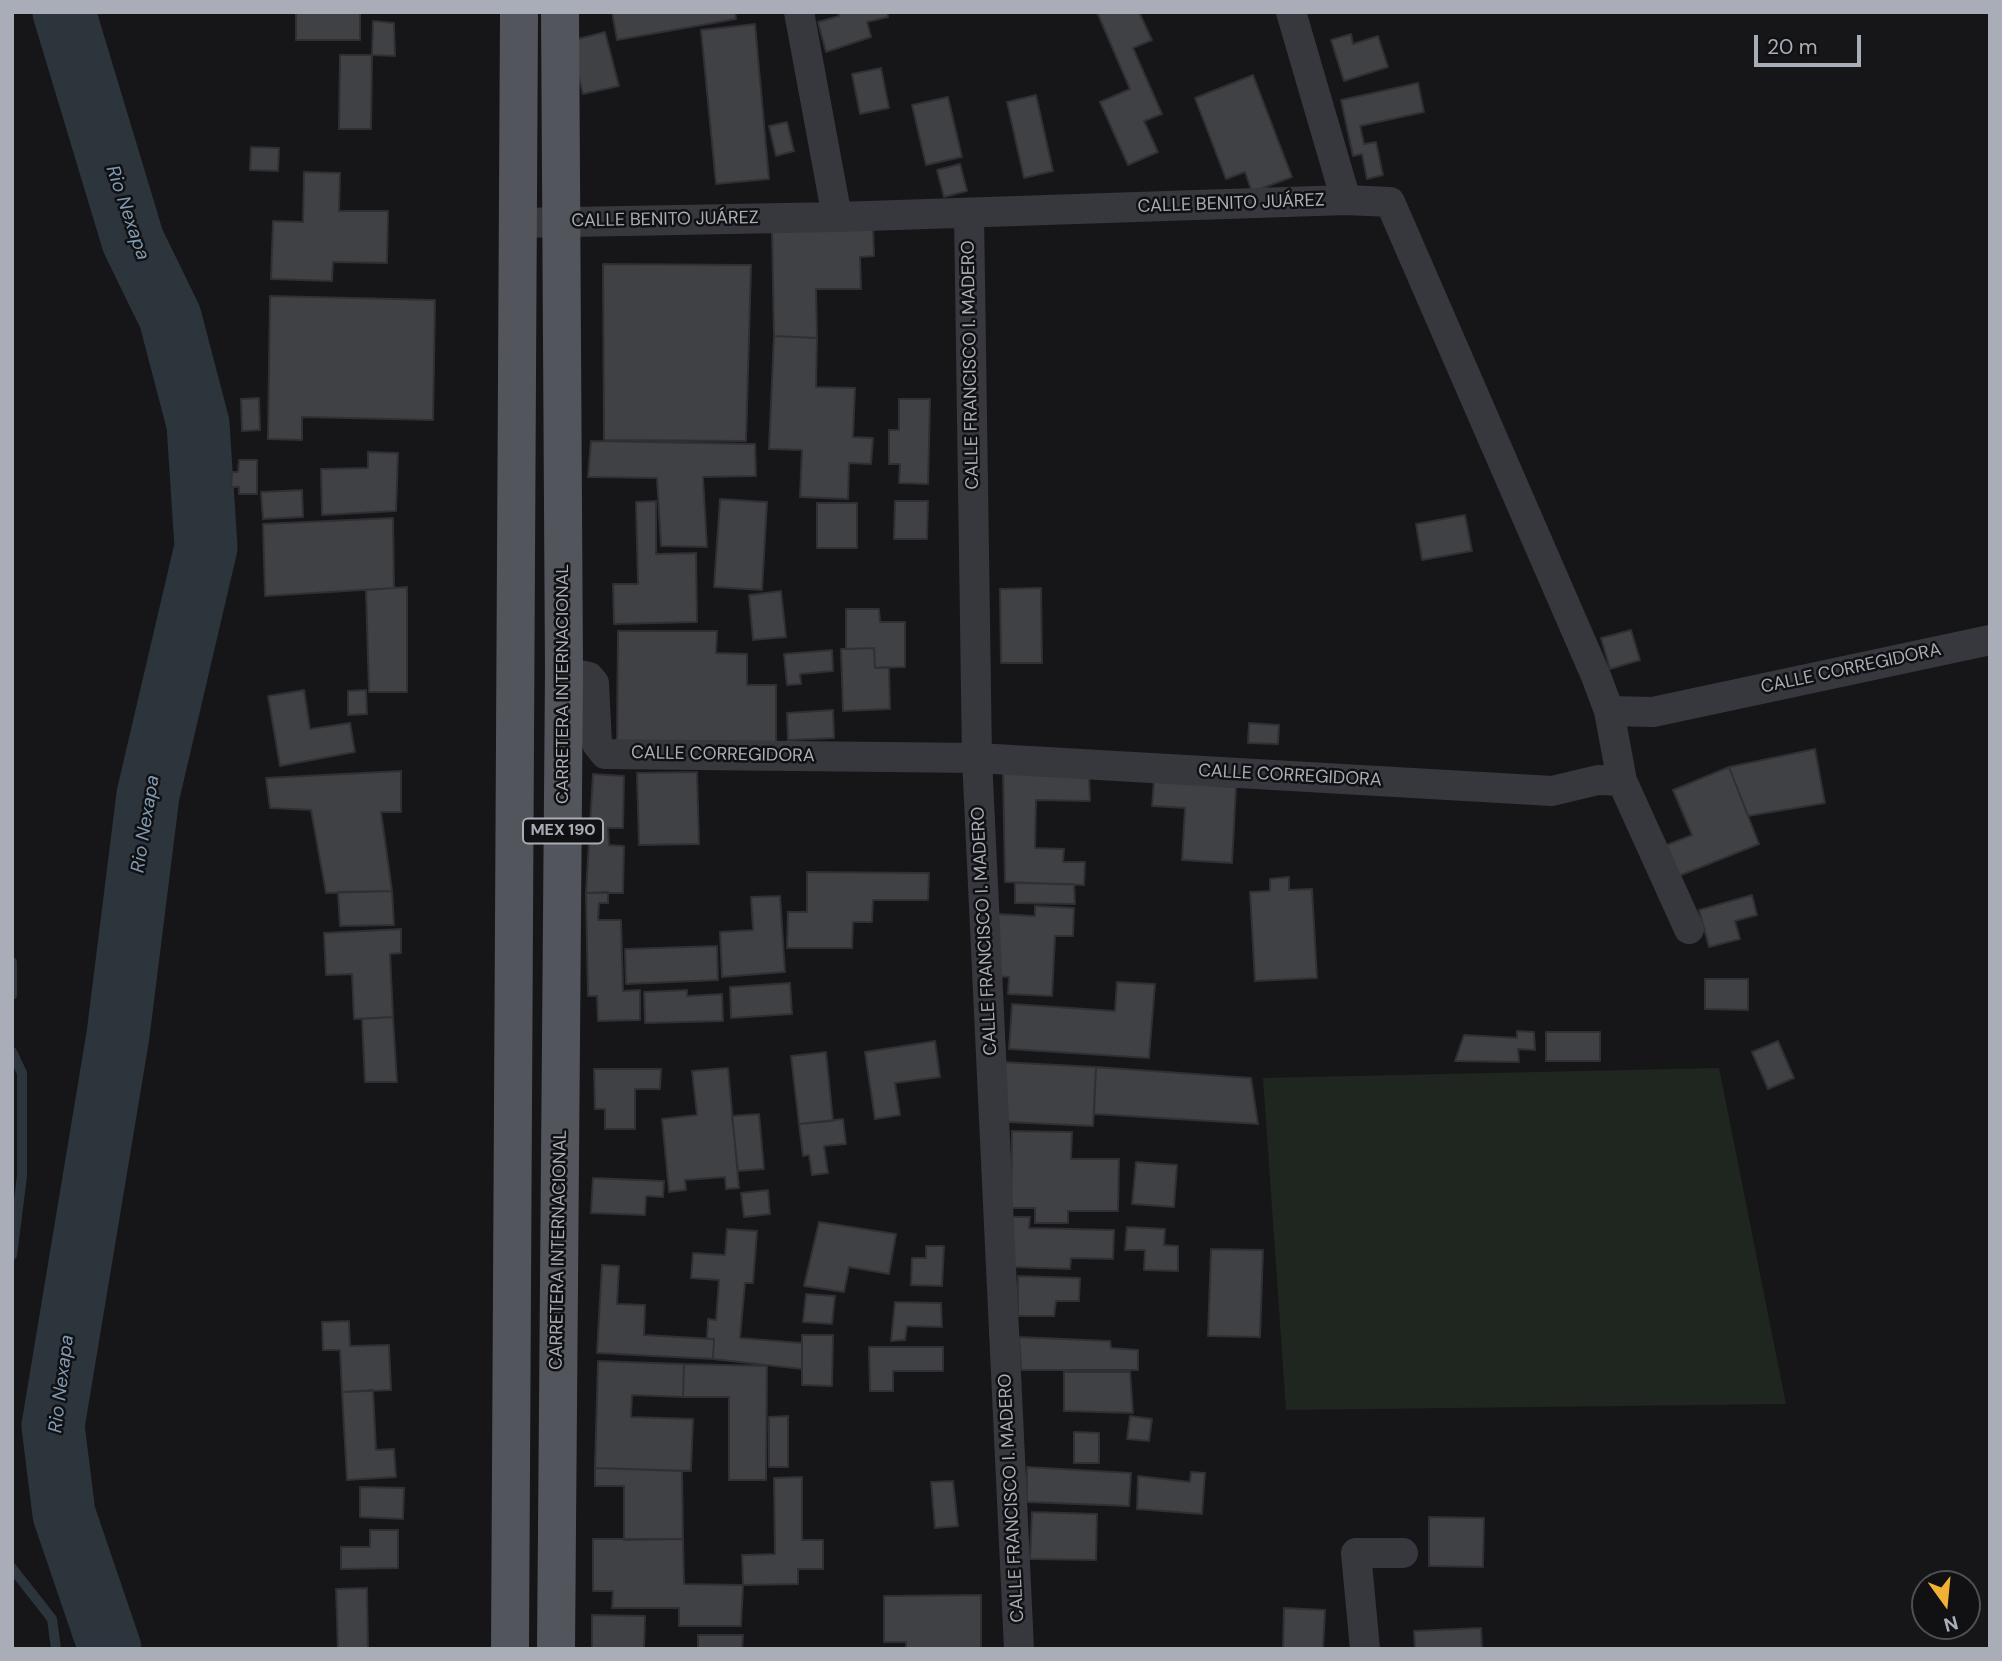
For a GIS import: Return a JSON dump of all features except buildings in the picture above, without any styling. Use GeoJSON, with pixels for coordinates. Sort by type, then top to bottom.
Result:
{"type":"FeatureCollection","features":[{"type":"Feature","properties":{"kind":"main road","name":"MEX 190"},"geometry":{"type":"LineString","coordinates":[[510,1649],[519,12]]}},
{"type":"Feature","properties":{"kind":"main road","name":"CARRETERA INTERNACIONAL"},"geometry":{"type":"LineString","coordinates":[[556,1649],[564,672],[560,12]]}},
{"type":"Feature","properties":{"kind":"main road"},"geometry":{"type":"LineString","coordinates":[[516,537],[563,538]]}},
{"type":"Feature","properties":{"kind":"main road"},"geometry":{"type":"LineString","coordinates":[[514,1036],[561,1037]]}},
{"type":"Feature","properties":{"kind":"street"},"geometry":{"type":"LineString","coordinates":[[799,12],[837,217]]}},
{"type":"Feature","properties":{"kind":"street"},"geometry":{"type":"LineString","coordinates":[[1291,12],[1346,200]]}},
{"type":"Feature","properties":{"kind":"street","name":"CALLE BENITO JUÁREZ"},"geometry":{"type":"LineString","coordinates":[[518,223],[969,214],[1346,200],[1390,202],[1609,711]]}},
{"type":"Feature","properties":{"kind":"street","name":"CALLE FRANCISCO I. MADERO"},"geometry":{"type":"LineString","coordinates":[[969,214],[977,758],[1019,1649]]}},
{"type":"Feature","properties":{"kind":"street","name":"CALLE CORREGIDORA"},"geometry":{"type":"LineString","coordinates":[[1609,711],[1653,712],[1990,640]]}},
{"type":"Feature","properties":{"kind":"street","name":"CALLE CORREGIDORA"},"geometry":{"type":"LineString","coordinates":[[564,672],[589,677],[594,683],[597,744],[605,754],[977,758],[1552,791],[1598,780],[1622,781]]}},
{"type":"Feature","properties":{"kind":"street"},"geometry":{"type":"LineString","coordinates":[[1609,711],[1622,781],[1689,929]]}},
{"type":"Feature","properties":{"kind":"street"},"geometry":{"type":"LineString","coordinates":[[1365,1649],[1356,1553],[1403,1553]]}},
{"type":"Feature","properties":{"kind":"shaded area"},"geometry":{"type":"Polygon","coordinates":[[[1719,1068],[1786,1404],[1286,1410],[1263,1078],[1719,1068]]]}},
{"type":"Feature","properties":{"kind":"waterway","name":"Rio Nexapa"},"geometry":{"type":"LineString","coordinates":[[64,12],[133,241],[170,317],[198,424],[206,547],[148,795],[118,1035],[53,1426],[64,1514],[110,1649]]}},
{"type":"Feature","properties":{"kind":"waterway"},"geometry":{"type":"LineString","coordinates":[[12,962],[12,995]]}},
{"type":"Feature","properties":{"kind":"waterway"},"geometry":{"type":"LineString","coordinates":[[12,1052],[22,1073],[22,1176],[12,1255]]}},
{"type":"Feature","properties":{"kind":"waterway"},"geometry":{"type":"LineString","coordinates":[[12,1568],[52,1619],[56,1649]]}}]}
